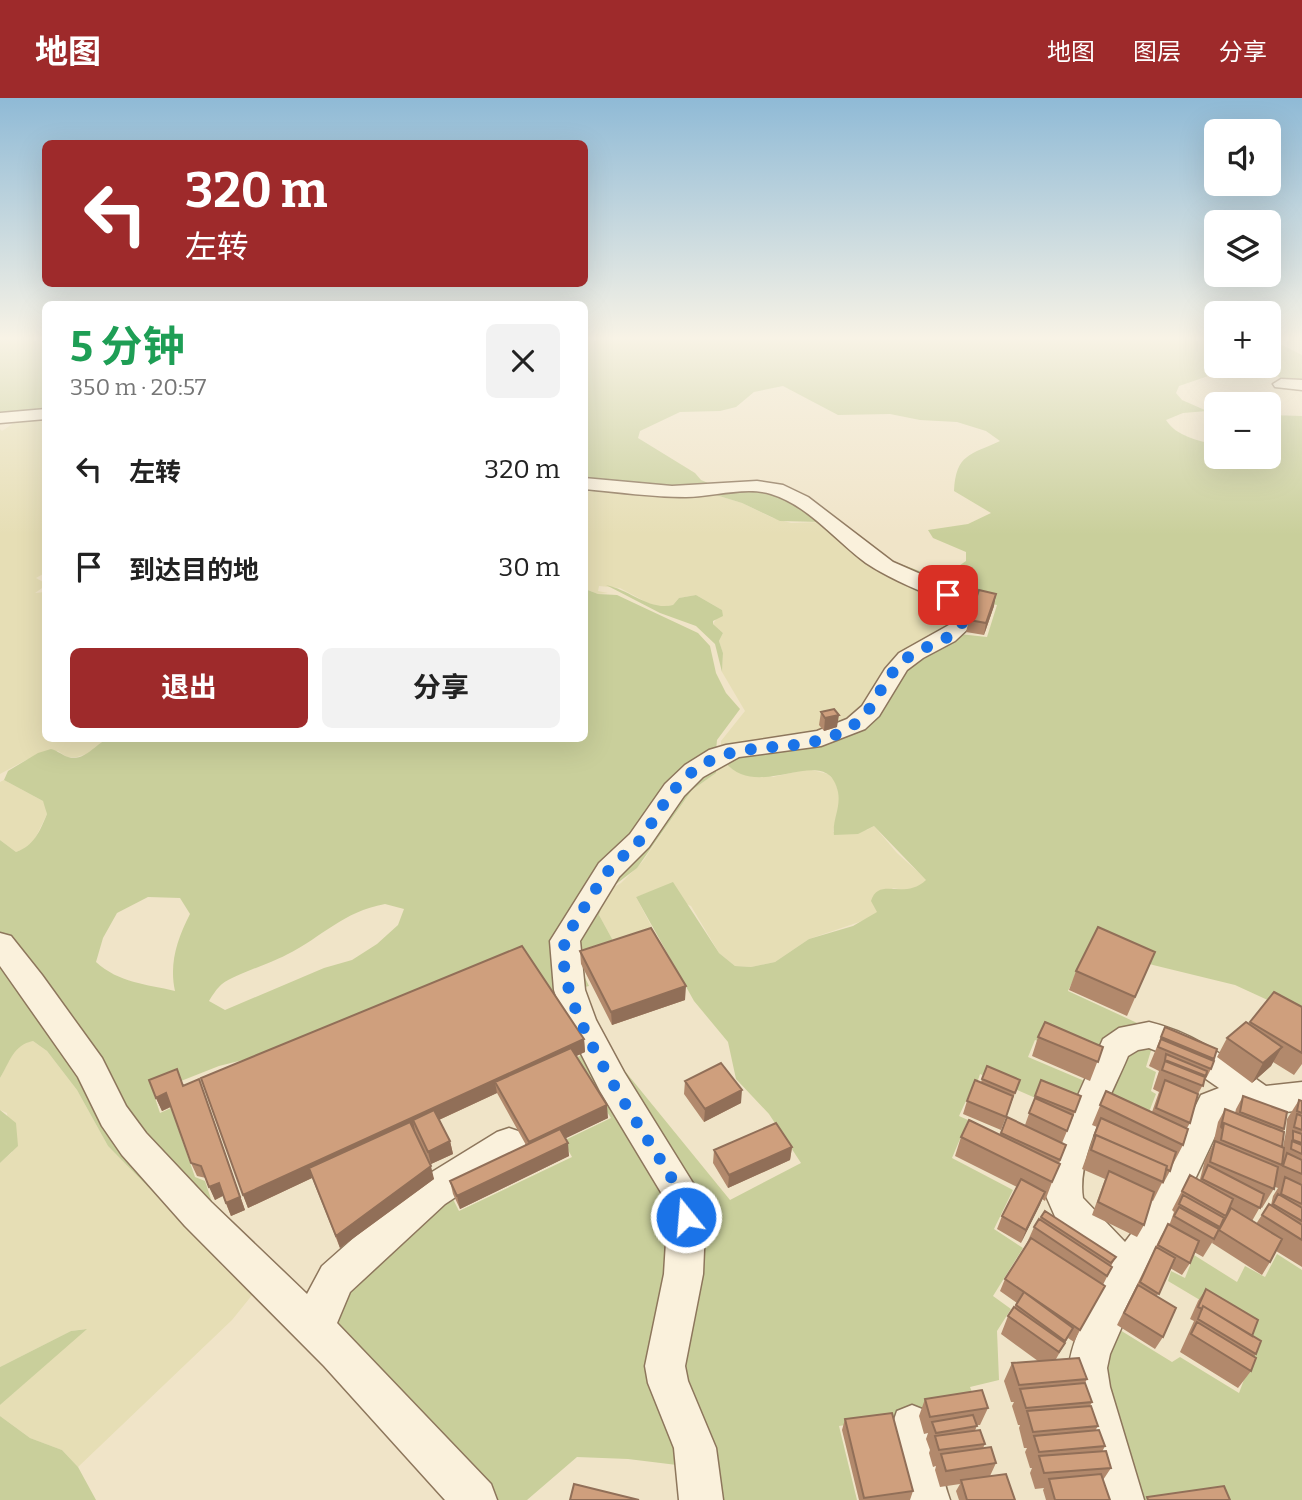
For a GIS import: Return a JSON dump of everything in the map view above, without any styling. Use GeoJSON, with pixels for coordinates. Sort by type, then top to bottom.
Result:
{"type":"FeatureCollection","features":[{"type":"Feature","properties":{"kind":"street"},"geometry":{"type":"LineString","coordinates":[[0,418],[42,414]]}},
{"type":"Feature","properties":{"kind":"street"},"geometry":{"type":"LineString","coordinates":[[588,484],[639,490],[704,491],[748,485],[780,490],[798,499],[879,563],[904,577],[963,601],[966,608],[965,618],[958,631],[920,648],[895,668],[859,723],[827,738],[722,755],[685,778],[661,806],[643,836],[607,872],[571,927],[565,942],[568,986],[584,1028],[682,1196],[686,1217],[680,1292],[665,1366],[668,1386],[690,1431],[698,1464],[701,1500]]}},
{"type":"Feature","properties":{"kind":"street"},"geometry":{"type":"LineString","coordinates":[[0,944],[31,983],[90,1068],[114,1116],[134,1144],[198,1214],[315,1330],[475,1500]]}},
{"type":"Feature","properties":{"kind":"street"},"geometry":{"type":"LineString","coordinates":[[1126,1272],[1104,1245],[1079,1222],[1063,1194],[1064,1181],[1083,1122],[1115,1048],[1121,1041],[1145,1034],[1180,1046],[1216,1066],[1260,1101]]}},
{"type":"Feature","properties":{"kind":"street"},"geometry":{"type":"LineString","coordinates":[[1122,1500],[1088,1387],[1087,1368],[1090,1353],[1126,1272],[1147,1242],[1213,1105],[1236,1098],[1260,1101],[1302,1096]]}},
{"type":"Feature","properties":{"kind":"street"},"geometry":{"type":"LineString","coordinates":[[315,1330],[327,1293],[337,1279],[432,1192],[509,1143]]}},
{"type":"Feature","properties":{"kind":"street"},"geometry":{"type":"LineString","coordinates":[[912,1426],[920,1479],[928,1500]]}},
{"type":"Feature","properties":{"kind":"shaded area"},"geometry":{"type":"Polygon","coordinates":[[[42,418],[42,575],[36,578],[42,581],[42,588],[35,593],[42,592],[42,742],[106,742],[77,757],[67,757],[58,751],[26,760],[0,774],[0,429],[2,431],[18,420],[42,418]]]}},
{"type":"Feature","properties":{"kind":"shaded area"},"geometry":{"type":"Polygon","coordinates":[[[588,485],[706,492],[791,523],[821,522],[948,596],[962,617],[841,729],[721,747],[721,741],[745,711],[722,672],[723,653],[719,641],[723,633],[713,624],[722,610],[696,595],[679,598],[673,605],[660,607],[620,588],[599,586],[598,591],[608,593],[598,594],[588,590],[588,485]]]}},
{"type":"Feature","properties":{"kind":"shaded area"},"geometry":{"type":"Polygon","coordinates":[[[722,758],[773,777],[808,769],[828,774],[835,781],[839,794],[833,832],[867,830],[874,826],[897,853],[927,880],[918,888],[909,891],[893,888],[874,906],[878,912],[868,919],[809,939],[775,962],[751,967],[735,966],[719,953],[691,906],[655,890],[636,897],[656,935],[617,948],[599,915],[607,891],[621,883],[643,861],[692,790],[716,773],[722,758]]]}},
{"type":"Feature","properties":{"kind":"shaded area"},"geometry":{"type":"Polygon","coordinates":[[[4,780],[43,801],[46,807],[47,814],[34,841],[27,848],[16,852],[0,840],[0,782],[4,780]]]}},
{"type":"Feature","properties":{"kind":"shaded area"},"geometry":{"type":"Polygon","coordinates":[[[33,1041],[47,1051],[77,1090],[108,1146],[156,1195],[169,1196],[222,1266],[253,1294],[232,1320],[78,1467],[62,1450],[30,1438],[0,1416],[0,1405],[85,1329],[71,1331],[0,1367],[0,1163],[12,1152],[7,1113],[0,1110],[0,1078],[14,1051],[22,1043],[33,1041]]]}},
{"type":"Feature","properties":{"kind":"green space"},"geometry":{"type":"Polygon","coordinates":[[[0,404],[42,404],[42,413],[0,417],[0,404]]]}},
{"type":"Feature","properties":{"kind":"green space"},"geometry":{"type":"Polygon","coordinates":[[[588,404],[739,404],[720,411],[680,412],[640,431],[638,438],[695,473],[701,480],[715,486],[703,489],[588,482],[588,404]]]}},
{"type":"Feature","properties":{"kind":"green space"},"geometry":{"type":"Polygon","coordinates":[[[818,404],[1192,404],[1204,411],[1183,413],[1166,420],[1188,437],[1204,442],[1204,469],[1281,469],[1281,415],[1302,416],[1302,1016],[1235,985],[1153,965],[1090,944],[1068,991],[1148,1028],[1100,1066],[1035,1040],[1028,1057],[1094,1085],[1077,1116],[980,1074],[974,1092],[971,1090],[959,1116],[968,1120],[952,1158],[1013,1190],[994,1229],[1023,1248],[993,1296],[1011,1309],[997,1331],[999,1380],[970,1387],[977,1405],[839,1426],[857,1500],[708,1500],[675,1385],[693,1222],[620,1065],[730,1200],[801,1163],[769,1114],[736,1079],[728,1042],[694,1001],[636,897],[673,882],[719,953],[735,966],[751,967],[775,962],[809,939],[853,926],[877,912],[871,901],[880,890],[909,889],[926,880],[874,826],[858,834],[834,835],[839,798],[831,777],[820,771],[805,771],[752,777],[736,772],[722,758],[846,733],[898,670],[959,634],[987,637],[997,605],[940,587],[887,559],[925,573],[947,574],[966,561],[966,552],[933,538],[928,530],[968,524],[991,513],[954,491],[955,479],[967,457],[1000,441],[986,431],[957,422],[920,420],[890,414],[838,415],[818,404]]]}},
{"type":"Feature","properties":{"kind":"green space"},"geometry":{"type":"Polygon","coordinates":[[[749,487],[778,491],[821,522],[780,521],[742,503],[706,492],[749,487]]]}},
{"type":"Feature","properties":{"kind":"green space"},"geometry":{"type":"Polygon","coordinates":[[[606,585],[648,603],[665,606],[673,605],[679,598],[696,595],[722,610],[723,616],[713,621],[713,624],[723,633],[719,641],[723,653],[722,672],[715,644],[696,626],[660,613],[606,585]]]}},
{"type":"Feature","properties":{"kind":"green space"},"geometry":{"type":"Polygon","coordinates":[[[588,590],[598,594],[617,595],[698,633],[710,646],[716,673],[726,693],[740,709],[717,740],[716,751],[696,765],[561,961],[677,1196],[685,1466],[628,1459],[577,1457],[527,1500],[497,1500],[336,1334],[334,1300],[447,1187],[459,1211],[572,1157],[563,1141],[611,1118],[573,1059],[586,1053],[267,1054],[219,1066],[153,1092],[160,1113],[171,1108],[195,1177],[205,1181],[212,1202],[226,1219],[147,1142],[40,972],[0,932],[0,840],[16,852],[22,849],[36,837],[47,814],[43,801],[4,780],[8,771],[38,753],[51,749],[74,758],[85,755],[100,744],[588,742],[588,590]],[[148,897],[117,913],[103,938],[96,962],[123,979],[175,991],[175,952],[190,914],[180,898],[148,897]],[[385,904],[357,913],[286,955],[228,980],[209,1001],[225,1010],[324,968],[352,960],[377,944],[398,925],[404,909],[385,904]]]}},
{"type":"Feature","properties":{"kind":"green space"},"geometry":{"type":"Polygon","coordinates":[[[717,767],[716,773],[692,790],[637,868],[607,891],[599,915],[617,948],[577,961],[589,986],[574,990],[575,930],[676,793],[717,767]]]}},
{"type":"Feature","properties":{"kind":"green space"},"geometry":{"type":"Polygon","coordinates":[[[0,960],[169,1196],[156,1195],[108,1146],[77,1090],[47,1051],[33,1041],[16,1050],[0,1078],[0,960]]]}},
{"type":"Feature","properties":{"kind":"green space"},"geometry":{"type":"Polygon","coordinates":[[[1153,1044],[1146,1067],[1156,1072],[1151,1091],[1156,1094],[1144,1125],[1099,1103],[1119,1049],[1153,1044]]]}},
{"type":"Feature","properties":{"kind":"green space"},"geometry":{"type":"Polygon","coordinates":[[[0,1110],[16,1123],[18,1146],[0,1163],[0,1110]]]}},
{"type":"Feature","properties":{"kind":"green space"},"geometry":{"type":"Polygon","coordinates":[[[1277,1254],[1302,1270],[1302,1500],[1131,1500],[1100,1368],[1115,1327],[1172,1362],[1180,1357],[1239,1393],[1252,1358],[1244,1353],[1252,1331],[1168,1281],[1171,1271],[1185,1278],[1194,1255],[1237,1282],[1245,1266],[1265,1277],[1277,1254]]]}},
{"type":"Feature","properties":{"kind":"green space"},"geometry":{"type":"Polygon","coordinates":[[[87,1329],[0,1405],[0,1367],[71,1331],[87,1329]]]}},
{"type":"Feature","properties":{"kind":"green space"},"geometry":{"type":"Polygon","coordinates":[[[0,1416],[30,1438],[62,1450],[78,1467],[96,1500],[0,1500],[0,1416]]]}},
{"type":"Feature","properties":{"kind":"building"},"geometry":{"type":"Polygon","coordinates":[[[979,590],[996,594],[986,623],[969,620],[979,590]]]}},
{"type":"Feature","properties":{"kind":"building"},"geometry":{"type":"Polygon","coordinates":[[[834,709],[839,715],[825,718],[821,712],[834,709]]]}},
{"type":"Feature","properties":{"kind":"building"},"geometry":{"type":"Polygon","coordinates":[[[1098,927],[1155,952],[1135,997],[1076,971],[1098,927]]]}},
{"type":"Feature","properties":{"kind":"building"},"geometry":{"type":"Polygon","coordinates":[[[651,928],[686,986],[611,1012],[580,951],[651,928]]]}},
{"type":"Feature","properties":{"kind":"building"},"geometry":{"type":"Polygon","coordinates":[[[522,946],[584,1039],[243,1195],[201,1078],[522,946]]]}},
{"type":"Feature","properties":{"kind":"building"},"geometry":{"type":"Polygon","coordinates":[[[1274,992],[1302,1007],[1302,1053],[1250,1022],[1274,992]]]}},
{"type":"Feature","properties":{"kind":"building"},"geometry":{"type":"Polygon","coordinates":[[[1045,1022],[1103,1047],[1098,1062],[1038,1037],[1045,1022]]]}},
{"type":"Feature","properties":{"kind":"building"},"geometry":{"type":"Polygon","coordinates":[[[1246,1022],[1282,1047],[1263,1063],[1227,1038],[1246,1022]]]}},
{"type":"Feature","properties":{"kind":"building"},"geometry":{"type":"Polygon","coordinates":[[[1165,1027],[1217,1049],[1214,1059],[1161,1037],[1165,1027]]]}},
{"type":"Feature","properties":{"kind":"building"},"geometry":{"type":"Polygon","coordinates":[[[1161,1039],[1214,1061],[1211,1069],[1158,1047],[1161,1039]]]}},
{"type":"Feature","properties":{"kind":"building"},"geometry":{"type":"Polygon","coordinates":[[[571,1048],[607,1105],[529,1142],[495,1082],[571,1048]]]}},
{"type":"Feature","properties":{"kind":"building"},"geometry":{"type":"Polygon","coordinates":[[[1166,1054],[1207,1071],[1206,1076],[1165,1060],[1166,1054]]]}},
{"type":"Feature","properties":{"kind":"building"},"geometry":{"type":"Polygon","coordinates":[[[1165,1061],[1205,1077],[1203,1086],[1162,1070],[1165,1061]]]}},
{"type":"Feature","properties":{"kind":"building"},"geometry":{"type":"Polygon","coordinates":[[[721,1063],[742,1090],[705,1109],[685,1081],[721,1063]]]}},
{"type":"Feature","properties":{"kind":"building"},"geometry":{"type":"Polygon","coordinates":[[[987,1066],[1020,1080],[1015,1093],[982,1079],[987,1066]]]}},
{"type":"Feature","properties":{"kind":"building"},"geometry":{"type":"Polygon","coordinates":[[[177,1069],[183,1086],[199,1079],[240,1197],[226,1203],[219,1183],[209,1187],[201,1166],[191,1163],[166,1093],[156,1098],[149,1080],[177,1069]]]}},
{"type":"Feature","properties":{"kind":"building"},"geometry":{"type":"Polygon","coordinates":[[[975,1080],[1013,1096],[1006,1117],[967,1101],[975,1080]]]}},
{"type":"Feature","properties":{"kind":"building"},"geometry":{"type":"Polygon","coordinates":[[[1041,1080],[1081,1096],[1075,1112],[1035,1096],[1041,1080]]]}},
{"type":"Feature","properties":{"kind":"building"},"geometry":{"type":"Polygon","coordinates":[[[1165,1080],[1198,1094],[1190,1123],[1156,1108],[1165,1080]]]}},
{"type":"Feature","properties":{"kind":"building"},"geometry":{"type":"Polygon","coordinates":[[[1106,1091],[1188,1129],[1183,1145],[1100,1105],[1106,1091]]]}},
{"type":"Feature","properties":{"kind":"building"},"geometry":{"type":"Polygon","coordinates":[[[1243,1096],[1287,1112],[1284,1129],[1240,1112],[1243,1096]]]}},
{"type":"Feature","properties":{"kind":"building"},"geometry":{"type":"Polygon","coordinates":[[[1035,1098],[1073,1115],[1067,1131],[1029,1113],[1035,1098]]]}},
{"type":"Feature","properties":{"kind":"building"},"geometry":{"type":"Polygon","coordinates":[[[1299,1100],[1302,1101],[1302,1113],[1297,1111],[1299,1100]]]}},
{"type":"Feature","properties":{"kind":"building"},"geometry":{"type":"Polygon","coordinates":[[[1225,1109],[1284,1132],[1282,1147],[1224,1123],[1222,1128],[1225,1109]]]}},
{"type":"Feature","properties":{"kind":"building"},"geometry":{"type":"Polygon","coordinates":[[[434,1110],[450,1141],[428,1152],[413,1120],[434,1110]]]}},
{"type":"Feature","properties":{"kind":"building"},"geometry":{"type":"Polygon","coordinates":[[[1297,1114],[1302,1116],[1302,1130],[1294,1127],[1297,1114]]]}},
{"type":"Feature","properties":{"kind":"building"},"geometry":{"type":"Polygon","coordinates":[[[1007,1117],[1066,1145],[1060,1160],[1001,1133],[1007,1117]]]}},
{"type":"Feature","properties":{"kind":"building"},"geometry":{"type":"Polygon","coordinates":[[[1101,1118],[1176,1152],[1170,1171],[1166,1169],[1167,1166],[1096,1135],[1095,1137],[1101,1118]]]}},
{"type":"Feature","properties":{"kind":"building"},"geometry":{"type":"Polygon","coordinates":[[[969,1120],[1060,1164],[1052,1182],[961,1137],[969,1120]]]}},
{"type":"Feature","properties":{"kind":"building"},"geometry":{"type":"Polygon","coordinates":[[[410,1122],[431,1166],[336,1236],[309,1168],[410,1122]]]}},
{"type":"Feature","properties":{"kind":"building"},"geometry":{"type":"Polygon","coordinates":[[[776,1123],[792,1147],[729,1175],[714,1150],[776,1123]]]}},
{"type":"Feature","properties":{"kind":"building"},"geometry":{"type":"Polygon","coordinates":[[[1224,1123],[1284,1148],[1282,1165],[1221,1140],[1224,1123]]]}},
{"type":"Feature","properties":{"kind":"building"},"geometry":{"type":"Polygon","coordinates":[[[560,1129],[568,1143],[457,1196],[450,1181],[560,1129]]]}},
{"type":"Feature","properties":{"kind":"building"},"geometry":{"type":"Polygon","coordinates":[[[1293,1131],[1302,1134],[1302,1143],[1293,1140],[1293,1131]]]}},
{"type":"Feature","properties":{"kind":"building"},"geometry":{"type":"Polygon","coordinates":[[[1096,1135],[1167,1166],[1163,1182],[1091,1150],[1096,1135]]]}},
{"type":"Feature","properties":{"kind":"building"},"geometry":{"type":"Polygon","coordinates":[[[1215,1141],[1278,1167],[1274,1189],[1210,1162],[1215,1141]]]}},
{"type":"Feature","properties":{"kind":"building"},"geometry":{"type":"Polygon","coordinates":[[[1292,1141],[1302,1145],[1302,1154],[1291,1149],[1292,1141]]]}},
{"type":"Feature","properties":{"kind":"building"},"geometry":{"type":"Polygon","coordinates":[[[1287,1153],[1302,1160],[1302,1174],[1283,1166],[1287,1153]]]}},
{"type":"Feature","properties":{"kind":"building"},"geometry":{"type":"Polygon","coordinates":[[[1208,1165],[1264,1194],[1260,1208],[1202,1179],[1208,1165]]]}},
{"type":"Feature","properties":{"kind":"building"},"geometry":{"type":"Polygon","coordinates":[[[1109,1171],[1154,1192],[1144,1225],[1098,1202],[1109,1171]]]}},
{"type":"Feature","properties":{"kind":"building"},"geometry":{"type":"Polygon","coordinates":[[[1190,1175],[1233,1199],[1226,1216],[1182,1191],[1190,1175]]]}},
{"type":"Feature","properties":{"kind":"building"},"geometry":{"type":"Polygon","coordinates":[[[1285,1177],[1302,1185],[1302,1204],[1281,1194],[1285,1177]]]}},
{"type":"Feature","properties":{"kind":"building"},"geometry":{"type":"Polygon","coordinates":[[[1021,1179],[1045,1192],[1026,1230],[1002,1216],[1021,1179]]]}},
{"type":"Feature","properties":{"kind":"building"},"geometry":{"type":"Polygon","coordinates":[[[1278,1194],[1302,1208],[1302,1221],[1273,1204],[1278,1194]]]}},
{"type":"Feature","properties":{"kind":"building"},"geometry":{"type":"Polygon","coordinates":[[[1183,1195],[1224,1218],[1220,1227],[1179,1204],[1183,1195]]]}},
{"type":"Feature","properties":{"kind":"building"},"geometry":{"type":"Polygon","coordinates":[[[1269,1204],[1302,1225],[1302,1240],[1262,1215],[1269,1204]]]}},
{"type":"Feature","properties":{"kind":"building"},"geometry":{"type":"Polygon","coordinates":[[[1179,1207],[1219,1229],[1214,1239],[1174,1216],[1179,1207]]]}},
{"type":"Feature","properties":{"kind":"building"},"geometry":{"type":"Polygon","coordinates":[[[1231,1208],[1282,1239],[1270,1262],[1219,1230],[1231,1208]]]}},
{"type":"Feature","properties":{"kind":"building"},"geometry":{"type":"Polygon","coordinates":[[[1045,1211],[1116,1257],[1111,1263],[1041,1217],[1045,1211]]]}},
{"type":"Feature","properties":{"kind":"building"},"geometry":{"type":"Polygon","coordinates":[[[1039,1219],[1112,1267],[1107,1276],[1034,1227],[1039,1219]]]}},
{"type":"Feature","properties":{"kind":"building"},"geometry":{"type":"Polygon","coordinates":[[[1168,1224],[1199,1241],[1190,1263],[1158,1245],[1168,1224]]]}},
{"type":"Feature","properties":{"kind":"building"},"geometry":{"type":"Polygon","coordinates":[[[1031,1238],[1105,1286],[1080,1330],[1005,1279],[1031,1238]]]}},
{"type":"Feature","properties":{"kind":"building"},"geometry":{"type":"Polygon","coordinates":[[[1156,1247],[1175,1258],[1159,1294],[1140,1282],[1156,1247]]]}},
{"type":"Feature","properties":{"kind":"building"},"geometry":{"type":"Polygon","coordinates":[[[1138,1285],[1176,1308],[1163,1337],[1124,1313],[1138,1285]]]}},
{"type":"Feature","properties":{"kind":"building"},"geometry":{"type":"Polygon","coordinates":[[[1206,1289],[1258,1320],[1252,1336],[1203,1306],[1202,1309],[1198,1307],[1206,1289]]]}},
{"type":"Feature","properties":{"kind":"building"},"geometry":{"type":"Polygon","coordinates":[[[1024,1292],[1073,1328],[1065,1341],[1016,1305],[1024,1292]]]}},
{"type":"Feature","properties":{"kind":"building"},"geometry":{"type":"Polygon","coordinates":[[[1203,1306],[1261,1341],[1256,1354],[1198,1319],[1203,1306]]]}},
{"type":"Feature","properties":{"kind":"building"},"geometry":{"type":"Polygon","coordinates":[[[1014,1307],[1065,1343],[1059,1352],[1008,1316],[1014,1307]]]}},
{"type":"Feature","properties":{"kind":"building"},"geometry":{"type":"Polygon","coordinates":[[[1197,1322],[1256,1358],[1251,1371],[1191,1334],[1197,1322]]]}},
{"type":"Feature","properties":{"kind":"building"},"geometry":{"type":"Polygon","coordinates":[[[1079,1358],[1087,1379],[1019,1385],[1012,1363],[1079,1358]]]}},
{"type":"Feature","properties":{"kind":"building"},"geometry":{"type":"Polygon","coordinates":[[[1085,1383],[1092,1402],[1026,1408],[1020,1389],[1085,1383]]]}},
{"type":"Feature","properties":{"kind":"building"},"geometry":{"type":"Polygon","coordinates":[[[982,1390],[988,1408],[930,1417],[925,1399],[982,1390]]]}},
{"type":"Feature","properties":{"kind":"building"},"geometry":{"type":"Polygon","coordinates":[[[1091,1406],[1098,1426],[1033,1432],[1027,1411],[1091,1406]]]}},
{"type":"Feature","properties":{"kind":"building"},"geometry":{"type":"Polygon","coordinates":[[[892,1413],[913,1491],[864,1498],[845,1419],[892,1413]]]}},
{"type":"Feature","properties":{"kind":"building"},"geometry":{"type":"Polygon","coordinates":[[[973,1415],[977,1426],[936,1433],[932,1422],[973,1415]]]}},
{"type":"Feature","properties":{"kind":"building"},"geometry":{"type":"Polygon","coordinates":[[[980,1430],[985,1444],[939,1450],[935,1436],[980,1430]]]}},
{"type":"Feature","properties":{"kind":"building"},"geometry":{"type":"Polygon","coordinates":[[[1099,1430],[1105,1446],[1039,1452],[1034,1436],[1099,1430]]]}},
{"type":"Feature","properties":{"kind":"building"},"geometry":{"type":"Polygon","coordinates":[[[991,1447],[996,1463],[946,1471],[941,1454],[991,1447]]]}},
{"type":"Feature","properties":{"kind":"building"},"geometry":{"type":"Polygon","coordinates":[[[1106,1451],[1111,1468],[1044,1473],[1039,1456],[1106,1451]]]}},
{"type":"Feature","properties":{"kind":"building"},"geometry":{"type":"Polygon","coordinates":[[[1006,1474],[1015,1500],[967,1500],[961,1480],[1006,1474]]]}},
{"type":"Feature","properties":{"kind":"building"},"geometry":{"type":"Polygon","coordinates":[[[1101,1474],[1110,1500],[1055,1500],[1049,1479],[1101,1474]]]}},
{"type":"Feature","properties":{"kind":"building"},"geometry":{"type":"Polygon","coordinates":[[[574,1484],[639,1500],[570,1500],[574,1484]]]}},
{"type":"Feature","properties":{"kind":"building"},"geometry":{"type":"Polygon","coordinates":[[[1224,1486],[1230,1500],[1148,1500],[1147,1497],[1224,1486]]]}},
{"type":"Feature","properties":{"kind":"route"},"geometry":{"type":"LineString","coordinates":[[686,1217],[682,1196],[595,1049],[575,1009],[565,962],[565,942],[571,927],[607,872],[643,836],[661,806],[685,778],[699,767],[722,755],[827,738],[859,723],[895,668],[920,648],[958,631],[965,618],[966,608],[963,601],[948,595]]}}]}
